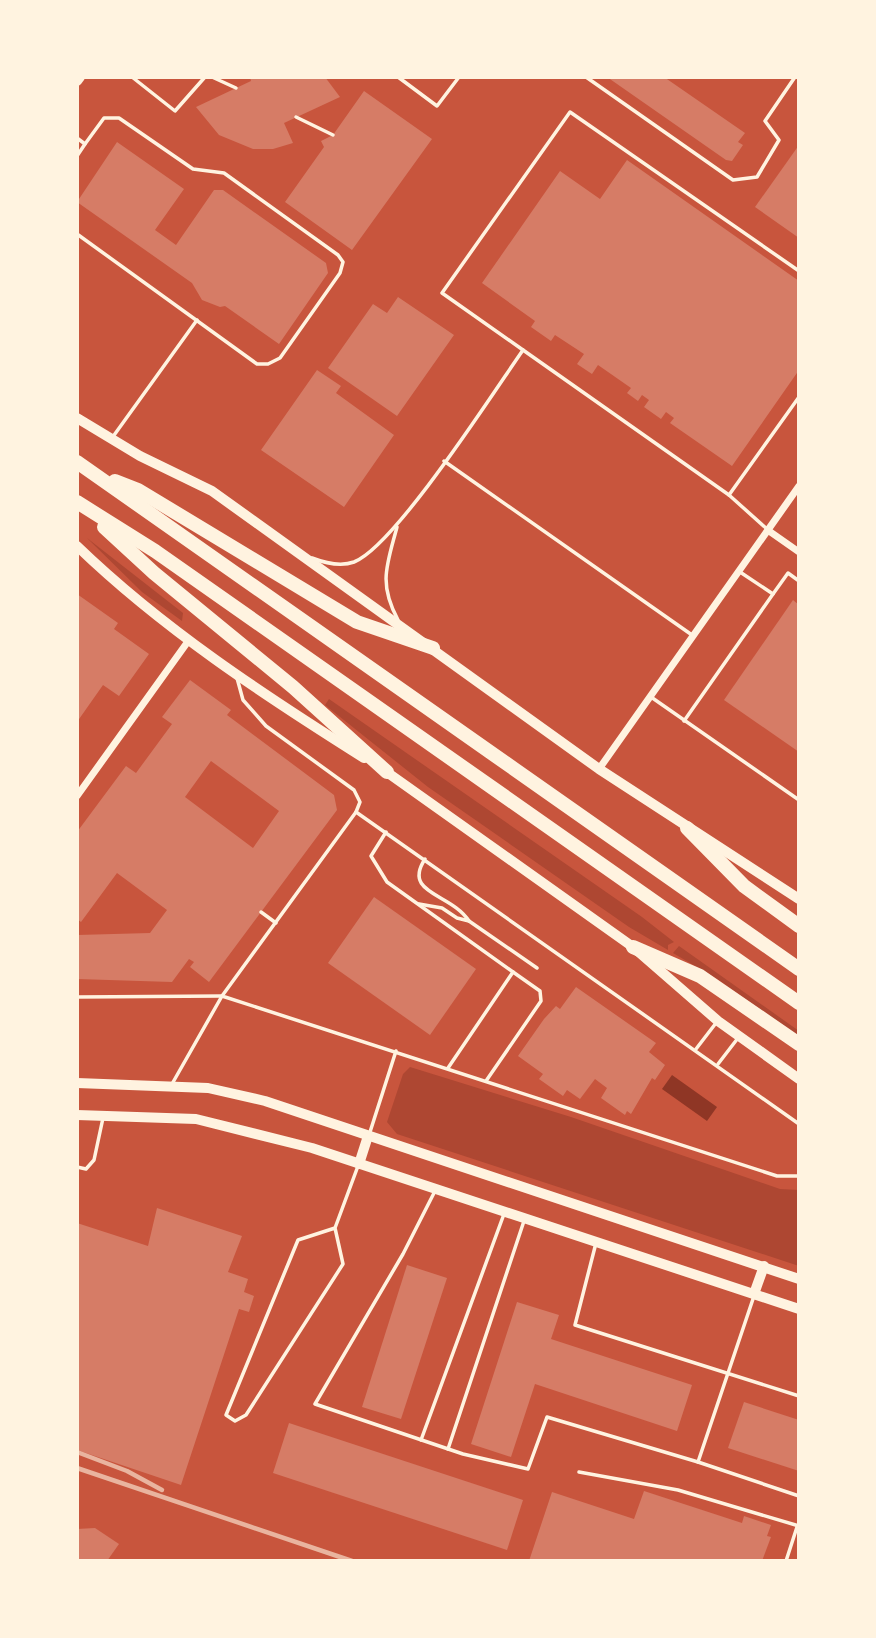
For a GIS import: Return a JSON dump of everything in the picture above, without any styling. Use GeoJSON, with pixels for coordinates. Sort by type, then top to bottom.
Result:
{"type":"FeatureCollection","features":[{"type":"Feature","properties":{"kind":"highway"},"geometry":{"type":"LineString","coordinates":[[77,462],[799,969]]}},
{"type":"Feature","properties":{"kind":"highway"},"geometry":{"type":"LineString","coordinates":[[94,473],[138,490],[358,622],[433,648]]}},
{"type":"Feature","properties":{"kind":"highway"},"geometry":{"type":"LineString","coordinates":[[77,502],[154,573],[293,687],[387,772]]}},
{"type":"Feature","properties":{"kind":"highway"},"geometry":{"type":"LineString","coordinates":[[77,502],[155,551],[799,1003]]}},
{"type":"Feature","properties":{"kind":"highway"},"geometry":{"type":"LineString","coordinates":[[687,828],[744,886],[799,926]]}},
{"type":"Feature","properties":{"kind":"highway"},"geometry":{"type":"LineString","coordinates":[[633,947],[700,976],[799,1044]]}},
{"type":"Feature","properties":{"kind":"main road"},"geometry":{"type":"LineString","coordinates":[[77,418],[111,439],[212,491],[599,769],[799,900]]}},
{"type":"Feature","properties":{"kind":"main road"},"geometry":{"type":"LineString","coordinates":[[77,546],[125,593],[236,673],[387,772],[633,947],[718,1021],[799,1079]]}},
{"type":"Feature","properties":{"kind":"main road"},"geometry":{"type":"LineString","coordinates":[[77,1083],[172,1084],[208,1088],[265,1101],[799,1279]]}},
{"type":"Feature","properties":{"kind":"main road"},"geometry":{"type":"LineString","coordinates":[[77,1115],[196,1119],[312,1148],[799,1309]]}},
{"type":"Feature","properties":{"kind":"main road"},"geometry":{"type":"LineString","coordinates":[[359,1164],[368,1136]]}},
{"type":"Feature","properties":{"kind":"main road"},"geometry":{"type":"LineString","coordinates":[[754,1294],[764,1266]]}},
{"type":"Feature","properties":{"kind":"street"},"geometry":{"type":"LineString","coordinates":[[599,769],[799,486]]}},
{"type":"Feature","properties":{"kind":"street"},"geometry":{"type":"LineString","coordinates":[[769,531],[799,552]]}},
{"type":"Feature","properties":{"kind":"street"},"geometry":{"type":"LineString","coordinates":[[77,796],[189,640]]}},
{"type":"Feature","properties":{"kind":"lane"},"geometry":{"type":"LineString","coordinates":[[132,77],[175,111],[205,77]]}},
{"type":"Feature","properties":{"kind":"lane"},"geometry":{"type":"LineString","coordinates":[[212,77],[236,88]]}},
{"type":"Feature","properties":{"kind":"lane"},"geometry":{"type":"LineString","coordinates":[[398,77],[437,106],[458,77]]}},
{"type":"Feature","properties":{"kind":"lane"},"geometry":{"type":"LineString","coordinates":[[586,77],[733,180],[758,177],[779,140],[765,121],[795,77]]}},
{"type":"Feature","properties":{"kind":"lane"},"geometry":{"type":"LineString","coordinates":[[769,531],[729,495],[442,293],[570,112],[799,271]]}},
{"type":"Feature","properties":{"kind":"lane"},"geometry":{"type":"LineString","coordinates":[[296,117],[333,135]]}},
{"type":"Feature","properties":{"kind":"lane"},"geometry":{"type":"LineString","coordinates":[[77,156],[104,118],[119,118],[193,169],[224,173],[338,254],[343,262],[340,273],[280,358],[268,364],[257,364],[77,234]]}},
{"type":"Feature","properties":{"kind":"lane"},"geometry":{"type":"LineString","coordinates":[[77,138],[85,144]]}},
{"type":"Feature","properties":{"kind":"lane"},"geometry":{"type":"LineString","coordinates":[[111,439],[197,320]]}},
{"type":"Feature","properties":{"kind":"lane"},"geometry":{"type":"LineString","coordinates":[[301,554],[330,564],[353,563],[370,552],[398,525],[523,350]]}},
{"type":"Feature","properties":{"kind":"lane"},"geometry":{"type":"LineString","coordinates":[[729,495],[799,397]]}},
{"type":"Feature","properties":{"kind":"lane"},"geometry":{"type":"LineString","coordinates":[[444,461],[694,636]]}},
{"type":"Feature","properties":{"kind":"lane"},"geometry":{"type":"LineString","coordinates":[[398,525],[384,577],[389,602],[403,627]]}},
{"type":"Feature","properties":{"kind":"lane"},"geometry":{"type":"LineString","coordinates":[[740,572],[773,594]]}},
{"type":"Feature","properties":{"kind":"lane"},"geometry":{"type":"LineString","coordinates":[[684,721],[788,573],[799,581]]}},
{"type":"Feature","properties":{"kind":"lane"},"geometry":{"type":"LineString","coordinates":[[172,1084],[222,996],[356,812],[360,802],[354,790],[266,726],[243,700],[236,673]]}},
{"type":"Feature","properties":{"kind":"lane"},"geometry":{"type":"LineString","coordinates":[[651,696],[799,800]]}},
{"type":"Feature","properties":{"kind":"lane"},"geometry":{"type":"LineString","coordinates":[[356,812],[718,1064],[799,1124]]}},
{"type":"Feature","properties":{"kind":"lane"},"geometry":{"type":"LineString","coordinates":[[386,832],[371,856],[387,882],[540,991],[541,1001],[486,1081]]}},
{"type":"Feature","properties":{"kind":"lane"},"geometry":{"type":"LineString","coordinates":[[425,859],[418,870],[417,879],[423,886],[463,911],[469,921]]}},
{"type":"Feature","properties":{"kind":"lane"},"geometry":{"type":"LineString","coordinates":[[417,903],[442,908],[457,918],[469,921],[537,968]]}},
{"type":"Feature","properties":{"kind":"lane"},"geometry":{"type":"LineString","coordinates":[[261,912],[276,923]]}},
{"type":"Feature","properties":{"kind":"lane"},"geometry":{"type":"LineString","coordinates":[[448,1068],[513,972]]}},
{"type":"Feature","properties":{"kind":"lane"},"geometry":{"type":"LineString","coordinates":[[77,997],[222,996],[777,1176],[799,1176]]}},
{"type":"Feature","properties":{"kind":"lane"},"geometry":{"type":"LineString","coordinates":[[696,1049],[718,1021]]}},
{"type":"Feature","properties":{"kind":"lane"},"geometry":{"type":"LineString","coordinates":[[718,1064],[739,1036]]}},
{"type":"Feature","properties":{"kind":"lane"},"geometry":{"type":"LineString","coordinates":[[368,1136],[396,1051]]}},
{"type":"Feature","properties":{"kind":"lane"},"geometry":{"type":"LineString","coordinates":[[77,1167],[86,1169],[94,1160],[104,1115]]}},
{"type":"Feature","properties":{"kind":"lane"},"geometry":{"type":"LineString","coordinates":[[335,1228],[298,1240],[226,1415],[234,1421],[246,1415],[343,1264],[335,1228],[359,1164]]}},
{"type":"Feature","properties":{"kind":"lane"},"geometry":{"type":"LineString","coordinates":[[436,1189],[403,1254],[315,1404],[448,1449],[528,1469],[547,1417],[698,1462],[799,1496]]}},
{"type":"Feature","properties":{"kind":"lane"},"geometry":{"type":"LineString","coordinates":[[421,1440],[505,1212]]}},
{"type":"Feature","properties":{"kind":"lane"},"geometry":{"type":"LineString","coordinates":[[448,1449],[525,1219]]}},
{"type":"Feature","properties":{"kind":"lane"},"geometry":{"type":"LineString","coordinates":[[596,1242],[575,1325],[727,1376],[799,1396]]}},
{"type":"Feature","properties":{"kind":"lane"},"geometry":{"type":"LineString","coordinates":[[698,1462],[754,1294]]}},
{"type":"Feature","properties":{"kind":"lane"},"geometry":{"type":"LineString","coordinates":[[579,1472],[678,1490],[798,1526],[786,1561]]}},
{"type":"Feature","properties":{"kind":"shaded area"},"geometry":{"type":"Polygon","coordinates":[[[87,538],[183,613],[182,621],[142,592],[87,538]]]}},
{"type":"Feature","properties":{"kind":"shaded area"},"geometry":{"type":"Polygon","coordinates":[[[329,699],[674,942],[668,945],[668,950],[629,927],[428,787],[325,705],[329,699]]]}},
{"type":"Feature","properties":{"kind":"shaded area"},"geometry":{"type":"Polygon","coordinates":[[[679,946],[799,1031],[799,1036],[717,979],[673,953],[679,946]]]}},
{"type":"Feature","properties":{"kind":"shaded area"},"geometry":{"type":"Polygon","coordinates":[[[410,1067],[571,1117],[780,1189],[799,1190],[799,1266],[397,1134],[387,1122],[403,1074],[410,1067]]]}},
{"type":"Feature","properties":{"kind":"shaded area"},"geometry":{"type":"Polygon","coordinates":[[[672,1075],[717,1107],[707,1121],[662,1089],[672,1075]]]}},
{"type":"Feature","properties":{"kind":"building"},"geometry":{"type":"Polygon","coordinates":[[[250,77],[325,77],[340,97],[284,123],[293,143],[273,149],[253,149],[219,135],[196,107],[251,81],[250,77]]]}},
{"type":"Feature","properties":{"kind":"building"},"geometry":{"type":"Polygon","coordinates":[[[607,77],[664,77],[745,133],[738,142],[743,145],[732,161],[726,160],[607,77]]]}},
{"type":"Feature","properties":{"kind":"building"},"geometry":{"type":"Polygon","coordinates":[[[364,91],[432,139],[352,250],[285,202],[324,147],[321,141],[333,135],[364,91]]]}},
{"type":"Feature","properties":{"kind":"building"},"geometry":{"type":"Polygon","coordinates":[[[117,142],[184,189],[155,230],[176,245],[214,190],[223,190],[326,263],[328,273],[279,344],[225,306],[220,307],[202,300],[192,283],[77,202],[117,142]]]}},
{"type":"Feature","properties":{"kind":"building"},"geometry":{"type":"Polygon","coordinates":[[[799,145],[799,238],[755,207],[799,145]]]}},
{"type":"Feature","properties":{"kind":"building"},"geometry":{"type":"Polygon","coordinates":[[[627,160],[799,281],[799,370],[732,466],[670,423],[674,418],[666,412],[661,419],[644,407],[649,400],[642,395],[638,401],[627,393],[631,388],[598,365],[592,374],[577,364],[584,354],[555,335],[551,341],[531,327],[535,321],[482,283],[560,171],[600,199],[627,160]]]}},
{"type":"Feature","properties":{"kind":"building"},"geometry":{"type":"Polygon","coordinates":[[[398,297],[454,335],[397,416],[328,368],[373,304],[387,313],[398,297]]]}},
{"type":"Feature","properties":{"kind":"building"},"geometry":{"type":"Polygon","coordinates":[[[317,370],[341,386],[336,393],[394,435],[344,507],[261,450],[317,370]]]}},
{"type":"Feature","properties":{"kind":"building"},"geometry":{"type":"Polygon","coordinates":[[[77,594],[118,623],[114,629],[149,654],[119,696],[103,685],[77,722],[77,594]]]}},
{"type":"Feature","properties":{"kind":"building"},"geometry":{"type":"Polygon","coordinates":[[[793,600],[799,605],[799,752],[724,700],[793,600]]]}},
{"type":"Feature","properties":{"kind":"building"},"geometry":{"type":"Polygon","coordinates":[[[190,680],[231,710],[227,715],[334,795],[337,810],[209,982],[190,967],[194,962],[189,959],[172,982],[77,979],[77,935],[150,933],[167,910],[117,873],[81,922],[77,919],[77,832],[126,766],[136,773],[172,724],[162,717],[190,680]],[[211,761],[185,797],[253,848],[279,811],[211,761]]]}},
{"type":"Feature","properties":{"kind":"building"},"geometry":{"type":"Polygon","coordinates":[[[374,897],[476,969],[430,1035],[328,963],[374,897]]]}},
{"type":"Feature","properties":{"kind":"building"},"geometry":{"type":"Polygon","coordinates":[[[576,987],[656,1043],[649,1052],[665,1065],[655,1080],[652,1078],[631,1114],[627,1111],[625,1115],[601,1098],[607,1088],[595,1079],[580,1099],[567,1090],[563,1096],[539,1079],[543,1074],[518,1056],[544,1019],[556,1006],[560,1009],[576,987]]]}},
{"type":"Feature","properties":{"kind":"building"},"geometry":{"type":"Polygon","coordinates":[[[157,1208],[242,1236],[228,1272],[248,1279],[244,1292],[254,1296],[249,1312],[239,1309],[181,1485],[77,1450],[77,1223],[148,1246],[157,1208]]]}},
{"type":"Feature","properties":{"kind":"building"},"geometry":{"type":"Polygon","coordinates":[[[407,1265],[447,1278],[401,1419],[362,1407],[407,1265]]]}},
{"type":"Feature","properties":{"kind":"building"},"geometry":{"type":"Polygon","coordinates":[[[517,1302],[559,1315],[551,1339],[692,1385],[677,1431],[535,1384],[511,1457],[471,1444],[517,1302]]]}},
{"type":"Feature","properties":{"kind":"building"},"geometry":{"type":"Polygon","coordinates":[[[744,1402],[799,1420],[799,1471],[728,1448],[744,1402]]]}},
{"type":"Feature","properties":{"kind":"building"},"geometry":{"type":"Polygon","coordinates":[[[289,1423],[523,1500],[507,1550],[273,1473],[289,1423]]]}},
{"type":"Feature","properties":{"kind":"building"},"geometry":{"type":"Polygon","coordinates":[[[644,1491],[742,1523],[744,1516],[771,1525],[767,1536],[771,1537],[762,1561],[529,1561],[552,1492],[634,1519],[644,1491]]]}},
{"type":"Feature","properties":{"kind":"building"},"geometry":{"type":"Polygon","coordinates":[[[95,1528],[119,1544],[107,1561],[77,1561],[77,1529],[95,1528]]]}},
{"type":"Feature","properties":{"kind":"railway"},"geometry":{"type":"LineString","coordinates":[[77,1452],[127,1471],[162,1490]]}},
{"type":"Feature","properties":{"kind":"railway"},"geometry":{"type":"LineString","coordinates":[[77,1468],[352,1561]]}}]}
